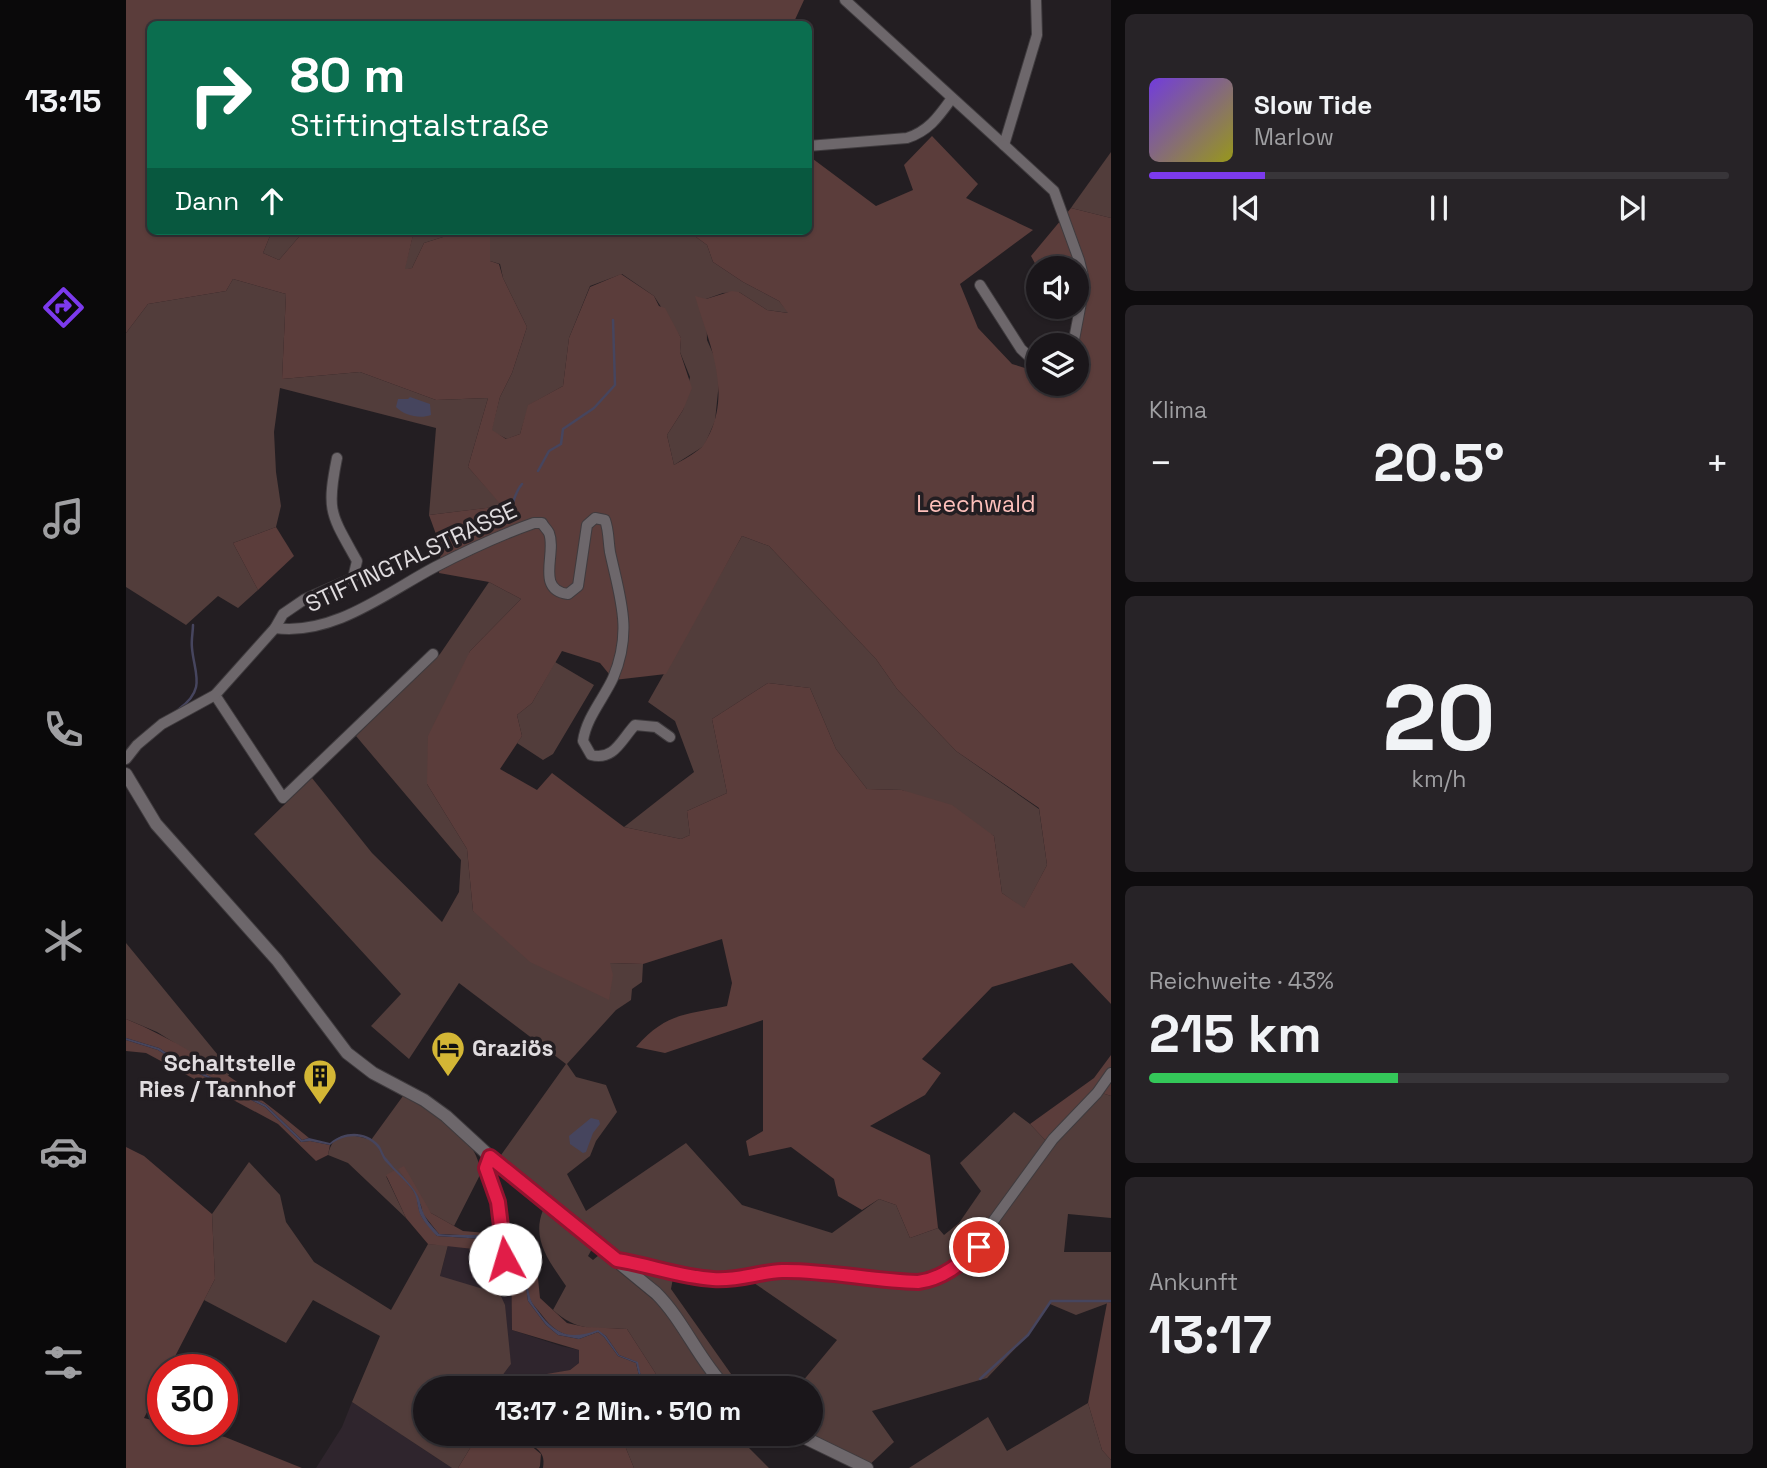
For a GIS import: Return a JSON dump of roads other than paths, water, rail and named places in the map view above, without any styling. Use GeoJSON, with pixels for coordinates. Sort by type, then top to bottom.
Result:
{"type":"FeatureCollection","features":[{"type":"Feature","properties":{"kind":"street"},"geometry":{"type":"LineString","coordinates":[[845,0],[1054,191],[1083,276],[1083,292],[1075,333]]}},
{"type":"Feature","properties":{"kind":"street"},"geometry":{"type":"LineString","coordinates":[[1004,145],[1037,35],[1036,0]]}},
{"type":"Feature","properties":{"kind":"street"},"geometry":{"type":"LineString","coordinates":[[812,146],[907,138],[919,134],[930,127],[952,98]]}},
{"type":"Feature","properties":{"kind":"street"},"geometry":{"type":"LineString","coordinates":[[980,285],[1026,354]]}},
{"type":"Feature","properties":{"kind":"street","name":"STIFTINGTALSTRASSE"},"geometry":{"type":"LineString","coordinates":[[126,759],[162,724],[215,695],[275,628],[283,614],[305,599],[353,578],[357,561],[333,519],[330,502],[337,458]]}},
{"type":"Feature","properties":{"kind":"street","name":"STIFTINGTALSTRASSE"},"geometry":{"type":"LineString","coordinates":[[275,628],[310,628],[345,615],[440,565],[534,523],[542,523],[550,534],[551,586],[558,593],[568,594],[578,586],[587,524],[595,518],[605,520],[625,623],[624,645],[614,676],[587,725],[583,740],[591,755],[598,757],[607,756],[617,749],[635,725],[656,727],[670,737]]}},
{"type":"Feature","properties":{"kind":"street"},"geometry":{"type":"LineString","coordinates":[[215,695],[283,798],[433,654]]}},
{"type":"Feature","properties":{"kind":"street"},"geometry":{"type":"LineString","coordinates":[[126,774],[156,824],[277,960],[348,1053],[373,1073],[434,1107],[490,1157],[664,1301],[716,1376]]}},
{"type":"Feature","properties":{"kind":"street"},"geometry":{"type":"LineString","coordinates":[[617,1260],[663,1272],[711,1279],[743,1279],[781,1271],[899,1281],[918,1282],[933,1279],[956,1266],[979,1247],[994,1220],[1052,1139],[1097,1093],[1111,1073]]}},
{"type":"Feature","properties":{"kind":"street"},"geometry":{"type":"LineString","coordinates":[[490,1157],[486,1168],[498,1202],[505,1248],[505,1291]]}},
{"type":"Feature","properties":{"kind":"street"},"geometry":{"type":"LineString","coordinates":[[822,1446],[867,1468]]}},
{"type":"Feature","properties":{"kind":"water"},"geometry":{"type":"Polygon","coordinates":[[[410,397],[430,404],[431,415],[413,416],[396,407],[398,399],[410,397]]]}},
{"type":"Feature","properties":{"kind":"water"},"geometry":{"type":"Polygon","coordinates":[[[126,1040],[159,1048],[266,1105],[302,1140],[309,1138],[330,1143],[342,1136],[355,1134],[373,1140],[415,1191],[424,1215],[439,1234],[491,1236],[509,1243],[518,1257],[524,1274],[532,1302],[547,1322],[566,1334],[581,1335],[598,1330],[606,1336],[619,1355],[638,1362],[641,1376],[636,1363],[618,1356],[598,1332],[579,1339],[558,1335],[546,1325],[528,1301],[524,1275],[510,1246],[499,1240],[437,1236],[420,1214],[412,1189],[385,1160],[378,1148],[367,1139],[354,1136],[330,1145],[301,1142],[265,1107],[158,1050],[126,1040]]]}},
{"type":"Feature","properties":{"kind":"water"},"geometry":{"type":"Polygon","coordinates":[[[591,1118],[599,1120],[600,1124],[583,1153],[570,1144],[569,1136],[591,1118]]]}},
{"type":"Feature","properties":{"kind":"waterway"},"geometry":{"type":"LineString","coordinates":[[538,471],[549,451],[561,444],[563,429],[594,408],[615,385],[613,320]]}},
{"type":"Feature","properties":{"kind":"waterway"},"geometry":{"type":"LineString","coordinates":[[440,539],[473,524],[508,514],[522,484]]}},
{"type":"Feature","properties":{"kind":"waterway"},"geometry":{"type":"LineString","coordinates":[[179,709],[188,702],[196,688],[193,625]]}},
{"type":"Feature","properties":{"kind":"waterway"},"geometry":{"type":"LineString","coordinates":[[980,1379],[1028,1335],[1051,1301],[1111,1301]]}},
{"type":"Feature","properties":{"kind":"place","name":"Graziös"},"geometry":{"type":"Point","coordinates":[448,1078]}},
{"type":"Feature","properties":{"kind":"place","name":"Schaltstelle Ries / Tannhof"},"geometry":{"type":"Point","coordinates":[320,1106]}},
{"type":"Feature","properties":{"kind":"park label","name":"Leechwald"},"geometry":{"type":"Point","coordinates":[976,504]}}]}
